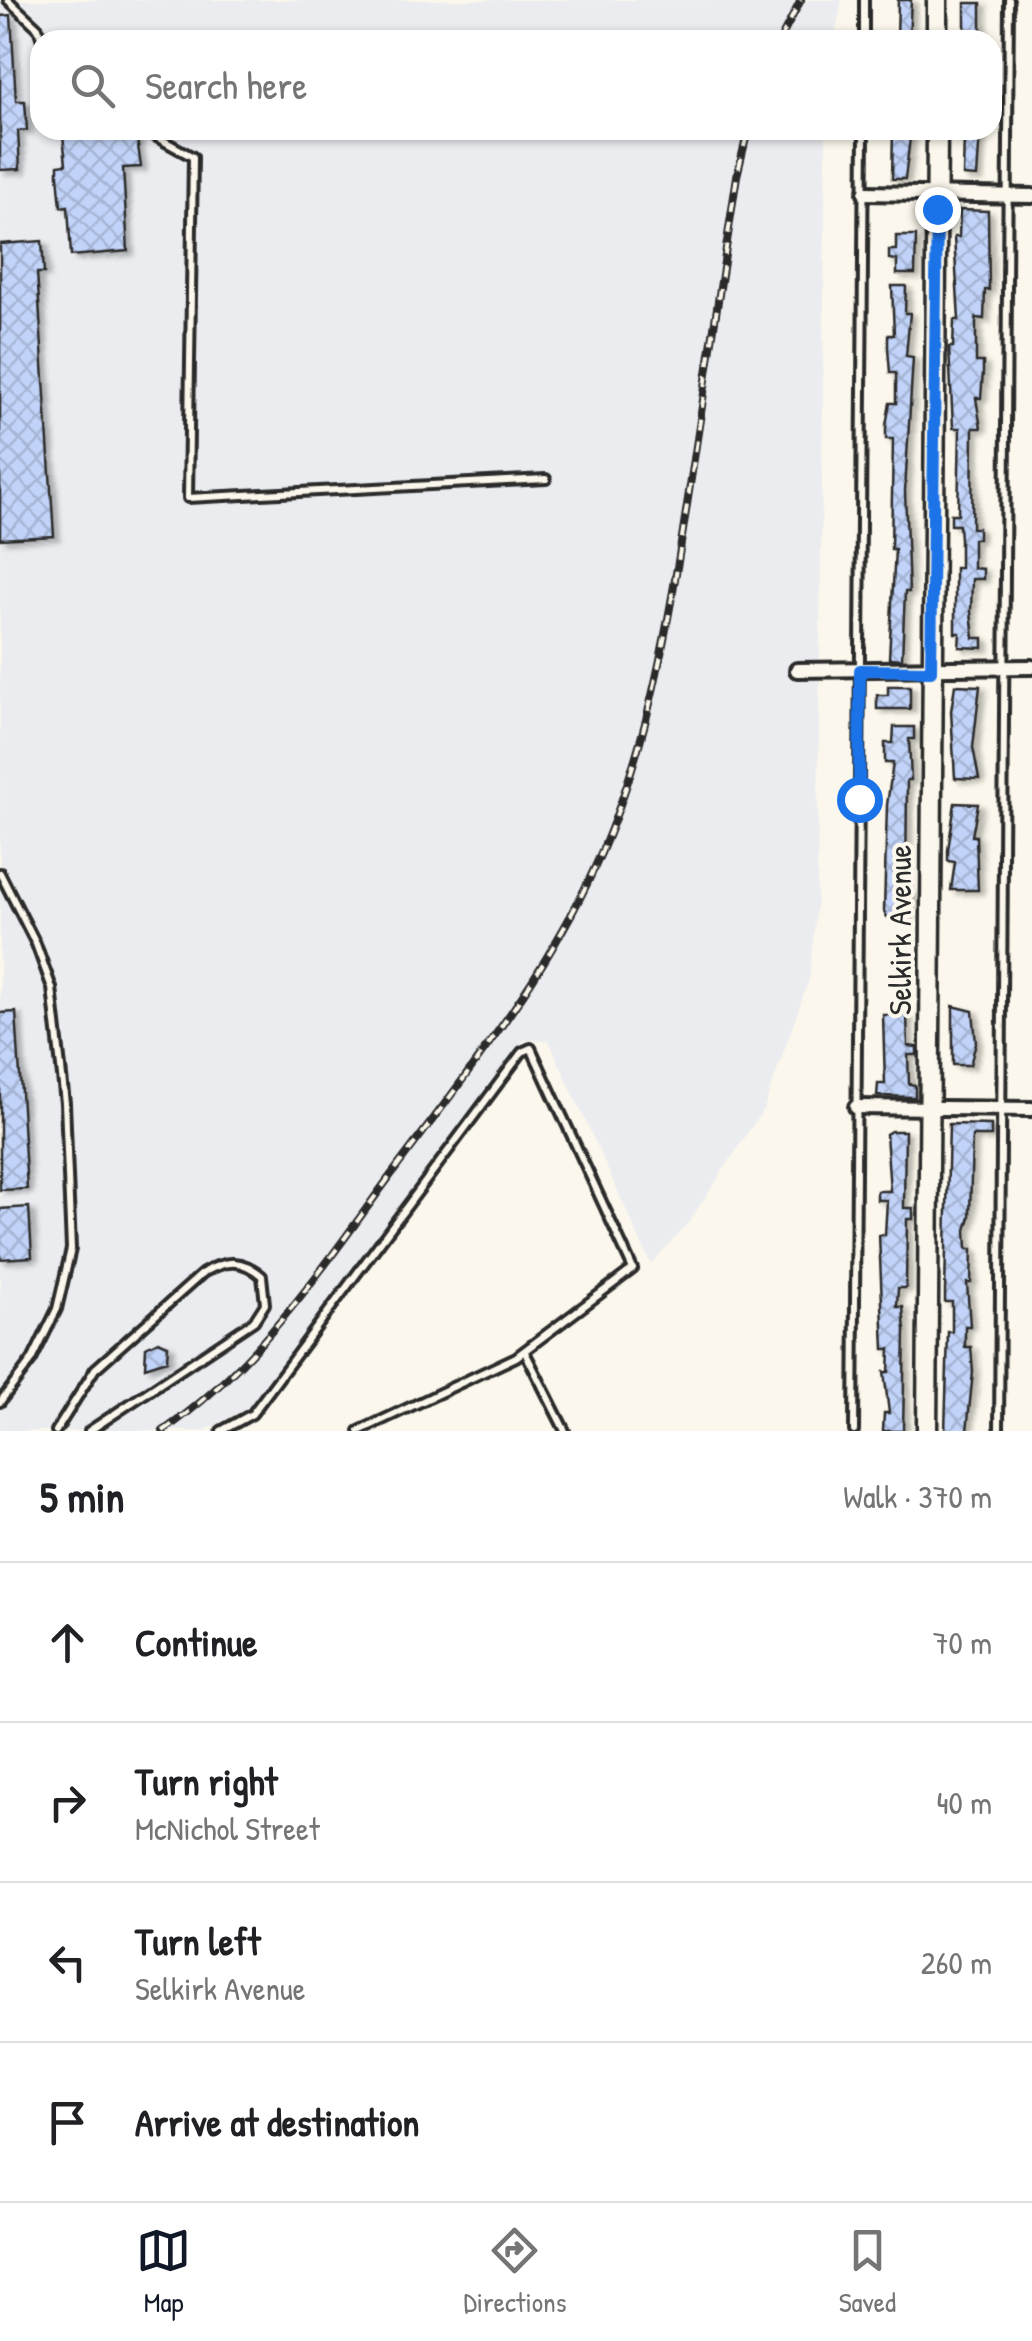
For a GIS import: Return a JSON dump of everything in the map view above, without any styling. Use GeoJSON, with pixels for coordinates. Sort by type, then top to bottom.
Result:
{"type":"FeatureCollection","features":[{"type":"Feature","properties":{"kind":"street"},"geometry":{"type":"LineString","coordinates":[[937,0],[937,30]]}},
{"type":"Feature","properties":{"kind":"street","name":"Selkirk Avenue"},"geometry":{"type":"LineString","coordinates":[[927,1431],[937,140]]}},
{"type":"Feature","properties":{"kind":"street"},"geometry":{"type":"LineString","coordinates":[[865,193],[1032,196]]}},
{"type":"Feature","properties":{"kind":"street"},"geometry":{"type":"LineString","coordinates":[[797,670],[1032,667]]}},
{"type":"Feature","properties":{"kind":"street"},"geometry":{"type":"LineString","coordinates":[[856,1107],[1032,1109]]}},
{"type":"Feature","properties":{"kind":"lane"},"geometry":{"type":"LineString","coordinates":[[8,0],[39,30]]}},
{"type":"Feature","properties":{"kind":"lane"},"geometry":{"type":"LineString","coordinates":[[864,0],[864,30]]}},
{"type":"Feature","properties":{"kind":"lane"},"geometry":{"type":"LineString","coordinates":[[999,1431],[1009,0]]}},
{"type":"Feature","properties":{"kind":"lane"},"geometry":{"type":"LineString","coordinates":[[162,140],[193,157],[188,498],[546,479]]}},
{"type":"Feature","properties":{"kind":"lane"},"geometry":{"type":"LineString","coordinates":[[854,1431],[864,140]]}},
{"type":"Feature","properties":{"kind":"lane"},"geometry":{"type":"LineString","coordinates":[[0,873],[52,988],[65,1103],[71,1249],[56,1308],[32,1360],[0,1402]]}},
{"type":"Feature","properties":{"kind":"lane"},"geometry":{"type":"LineString","coordinates":[[221,1431],[252,1414],[522,1052],[531,1048],[634,1266],[524,1352],[359,1431]]}},
{"type":"Feature","properties":{"kind":"lane"},"geometry":{"type":"LineString","coordinates":[[56,1431],[95,1369],[204,1273],[222,1263],[238,1262],[262,1276],[265,1304],[254,1321],[89,1431]]}},
{"type":"Feature","properties":{"kind":"lane"},"geometry":{"type":"LineString","coordinates":[[524,1352],[565,1431]]}},
{"type":"Feature","properties":{"kind":"shaded area"},"geometry":{"type":"Polygon","coordinates":[[[0,0],[842,0],[836,30],[30,30],[30,140],[826,140],[817,900],[809,979],[764,1108],[689,1222],[651,1264],[549,1041],[524,1040],[253,1405],[204,1431],[0,1431],[0,0]]]}},
{"type":"Feature","properties":{"kind":"building"},"geometry":{"type":"Polygon","coordinates":[[[898,0],[911,0],[910,30],[897,30],[898,0]]]}},
{"type":"Feature","properties":{"kind":"building"},"geometry":{"type":"Polygon","coordinates":[[[965,3],[981,3],[981,30],[965,30],[965,3]]]}},
{"type":"Feature","properties":{"kind":"building"},"geometry":{"type":"Polygon","coordinates":[[[11,15],[16,101],[25,101],[27,130],[18,131],[20,169],[0,170],[0,16],[11,15]]]}},
{"type":"Feature","properties":{"kind":"building"},"geometry":{"type":"Polygon","coordinates":[[[64,140],[137,140],[141,167],[123,168],[128,251],[71,256],[68,206],[61,207],[58,175],[58,165],[66,164],[64,140]]]}},
{"type":"Feature","properties":{"kind":"building"},"geometry":{"type":"Polygon","coordinates":[[[893,140],[910,140],[905,179],[892,179],[893,140]]]}},
{"type":"Feature","properties":{"kind":"building"},"geometry":{"type":"Polygon","coordinates":[[[964,140],[979,140],[977,177],[963,176],[964,140]]]}},
{"type":"Feature","properties":{"kind":"building"},"geometry":{"type":"Polygon","coordinates":[[[960,210],[988,211],[989,290],[985,290],[984,319],[976,318],[976,362],[983,362],[981,398],[976,398],[981,428],[973,428],[972,528],[978,528],[978,539],[973,539],[973,568],[983,569],[983,579],[972,579],[971,612],[974,638],[983,638],[983,648],[959,647],[960,633],[955,633],[955,568],[960,568],[960,539],[959,525],[951,525],[951,514],[958,514],[960,428],[953,428],[949,347],[953,347],[954,320],[959,320],[954,237],[959,237],[960,210]]]}},
{"type":"Feature","properties":{"kind":"building"},"geometry":{"type":"Polygon","coordinates":[[[896,236],[916,236],[915,274],[897,274],[897,260],[889,259],[889,250],[896,250],[896,236]]]}},
{"type":"Feature","properties":{"kind":"building"},"geometry":{"type":"Polygon","coordinates":[[[42,241],[44,273],[37,273],[54,536],[0,539],[0,244],[42,241]]]}},
{"type":"Feature","properties":{"kind":"building"},"geometry":{"type":"Polygon","coordinates":[[[892,286],[906,286],[905,313],[910,313],[906,356],[913,357],[905,491],[909,592],[905,592],[902,659],[889,658],[895,549],[891,549],[893,439],[886,439],[890,403],[896,403],[896,373],[890,373],[888,348],[888,335],[894,335],[892,286]]]}},
{"type":"Feature","properties":{"kind":"building"},"geometry":{"type":"Polygon","coordinates":[[[955,685],[980,686],[973,747],[979,779],[955,778],[951,711],[955,685]]]}},
{"type":"Feature","properties":{"kind":"building"},"geometry":{"type":"Polygon","coordinates":[[[888,686],[910,686],[910,709],[877,709],[877,695],[888,695],[888,686]]]}},
{"type":"Feature","properties":{"kind":"building"},"geometry":{"type":"Polygon","coordinates":[[[894,727],[914,727],[914,739],[909,739],[911,780],[907,780],[906,892],[913,892],[907,917],[887,917],[884,911],[887,805],[893,763],[885,763],[885,743],[893,743],[894,727]]]}},
{"type":"Feature","properties":{"kind":"building"},"geometry":{"type":"Polygon","coordinates":[[[955,803],[978,804],[972,836],[976,836],[978,890],[951,890],[955,862],[948,861],[948,850],[955,803]]]}},
{"type":"Feature","properties":{"kind":"building"},"geometry":{"type":"Polygon","coordinates":[[[953,1006],[973,1011],[976,1043],[970,1065],[953,1065],[953,1006]]]}},
{"type":"Feature","properties":{"kind":"building"},"geometry":{"type":"Polygon","coordinates":[[[16,1012],[27,1189],[0,1190],[0,1013],[16,1012]]]}},
{"type":"Feature","properties":{"kind":"building"},"geometry":{"type":"Polygon","coordinates":[[[883,1015],[907,1015],[908,1046],[917,1047],[917,1055],[908,1055],[909,1084],[915,1085],[915,1097],[877,1096],[878,1084],[885,1084],[883,1015]]]}},
{"type":"Feature","properties":{"kind":"building"},"geometry":{"type":"Polygon","coordinates":[[[949,1124],[991,1125],[991,1136],[972,1136],[970,1217],[966,1230],[967,1249],[972,1249],[971,1283],[967,1283],[970,1326],[965,1326],[965,1347],[971,1347],[973,1372],[967,1431],[945,1431],[948,1332],[952,1332],[952,1302],[945,1302],[949,1124]]]}},
{"type":"Feature","properties":{"kind":"building"},"geometry":{"type":"Polygon","coordinates":[[[905,1131],[904,1208],[913,1208],[913,1219],[907,1219],[906,1288],[898,1288],[897,1307],[903,1307],[905,1331],[903,1431],[883,1431],[884,1413],[889,1413],[884,1372],[889,1372],[890,1349],[884,1349],[879,1235],[885,1235],[887,1200],[877,1200],[877,1191],[890,1191],[886,1134],[905,1131]]]}},
{"type":"Feature","properties":{"kind":"building"},"geometry":{"type":"Polygon","coordinates":[[[29,1207],[32,1257],[0,1259],[0,1209],[29,1207]]]}},
{"type":"Feature","properties":{"kind":"building"},"geometry":{"type":"Polygon","coordinates":[[[158,1341],[168,1345],[167,1360],[145,1367],[146,1347],[158,1341]]]}},
{"type":"Feature","properties":{"kind":"railway"},"geometry":{"type":"LineString","coordinates":[[785,30],[801,0]]}},
{"type":"Feature","properties":{"kind":"railway"},"geometry":{"type":"LineString","coordinates":[[163,1431],[229,1376],[312,1281],[495,1036],[544,962],[587,884],[624,793],[662,651],[746,140]]}},
{"type":"Feature","properties":{"kind":"route"},"geometry":{"type":"LineString","coordinates":[[859,799],[860,670],[931,671],[937,209]]}}]}
